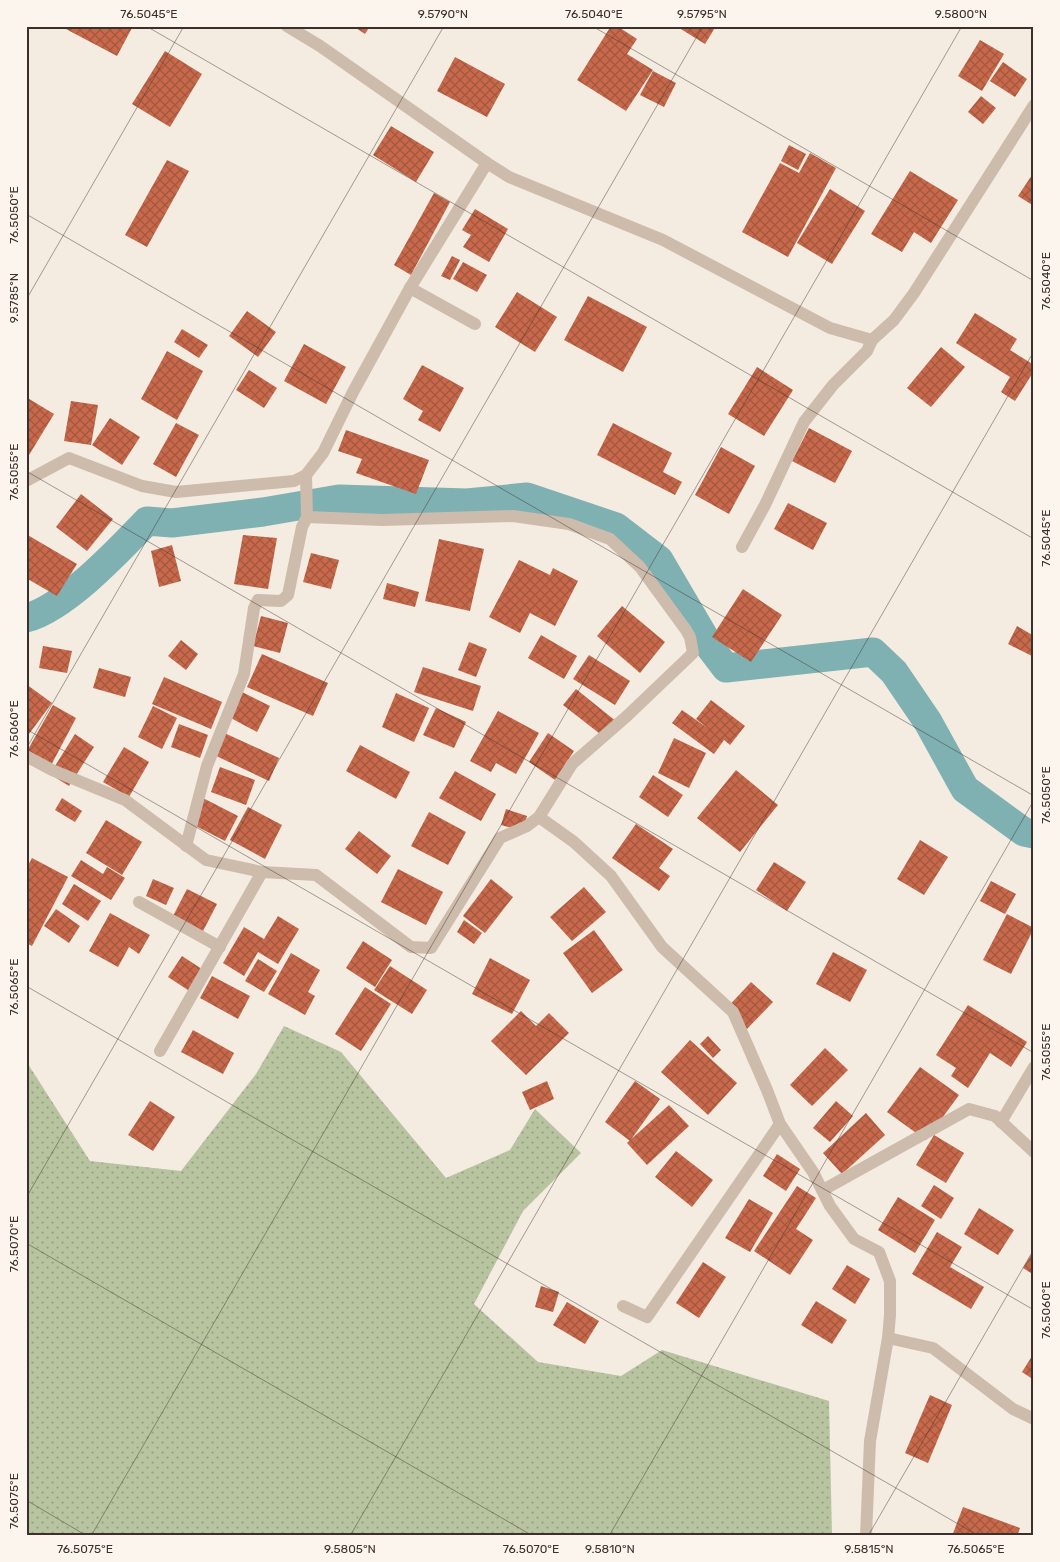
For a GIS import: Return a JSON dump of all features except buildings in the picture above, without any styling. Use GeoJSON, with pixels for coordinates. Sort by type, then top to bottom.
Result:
{"type":"FeatureCollection","features":[{"type":"Feature","properties":{"kind":"street"},"geometry":{"type":"LineString","coordinates":[[287,26],[320,46],[509,177],[664,240],[830,328],[872,340]]}},
{"type":"Feature","properties":{"kind":"street"},"geometry":{"type":"LineString","coordinates":[[742,547],[765,505],[804,422],[833,384],[866,352],[872,340],[894,320],[914,293],[1034,105]]}},
{"type":"Feature","properties":{"kind":"street"},"geometry":{"type":"LineString","coordinates":[[26,481],[69,458],[142,486],[176,492],[294,481],[306,475],[324,453],[353,392],[410,288],[487,163]]}},
{"type":"Feature","properties":{"kind":"street"},"geometry":{"type":"LineString","coordinates":[[410,288],[475,324]]}},
{"type":"Feature","properties":{"kind":"street"},"geometry":{"type":"LineString","coordinates":[[186,846],[207,766],[244,674],[254,608],[258,600],[281,601],[288,594],[302,527],[307,514],[306,475]]}},
{"type":"Feature","properties":{"kind":"street"},"geometry":{"type":"LineString","coordinates":[[26,756],[52,770],[125,800],[206,860],[262,872],[316,875],[411,947],[431,948],[500,838],[527,826],[539,817],[572,764],[627,716],[693,653],[690,637],[686,630],[640,567],[610,539],[569,524],[513,516],[382,520],[307,514]]}},
{"type":"Feature","properties":{"kind":"street"},"geometry":{"type":"LineString","coordinates":[[539,817],[574,842],[611,876],[662,948],[733,1012],[768,1090],[780,1124],[813,1172],[830,1206],[854,1239],[880,1252],[890,1281],[888,1338],[870,1441],[866,1536]]}},
{"type":"Feature","properties":{"kind":"street"},"geometry":{"type":"LineString","coordinates":[[160,1051],[262,872]]}},
{"type":"Feature","properties":{"kind":"street"},"geometry":{"type":"LineString","coordinates":[[139,902],[220,947]]}},
{"type":"Feature","properties":{"kind":"street"},"geometry":{"type":"LineString","coordinates":[[1001,1122],[1034,1066]]}},
{"type":"Feature","properties":{"kind":"street"},"geometry":{"type":"LineString","coordinates":[[823,1190],[969,1109],[995,1116],[1034,1152]]}},
{"type":"Feature","properties":{"kind":"street"},"geometry":{"type":"LineString","coordinates":[[623,1306],[647,1318],[780,1124]]}},
{"type":"Feature","properties":{"kind":"street"},"geometry":{"type":"LineString","coordinates":[[888,1338],[933,1348],[1013,1408],[1034,1419]]}},
{"type":"Feature","properties":{"kind":"green space"},"geometry":{"type":"Polygon","coordinates":[[[284,1026],[341,1052],[446,1178],[510,1150],[535,1109],[581,1153],[523,1211],[474,1304],[538,1362],[621,1376],[662,1350],[829,1401],[832,1536],[26,1536],[26,1061],[90,1161],[181,1171],[256,1074],[284,1026]]]}},
{"type":"Feature","properties":{"kind":"waterway"},"geometry":{"type":"LineString","coordinates":[[26,618],[41,612],[74,591],[107,562],[147,521],[172,523],[263,512],[339,499],[467,503],[527,497],[616,527],[659,560],[710,647],[726,668],[873,652],[894,672],[928,722],[965,789],[1024,832],[1034,834]]}}]}
